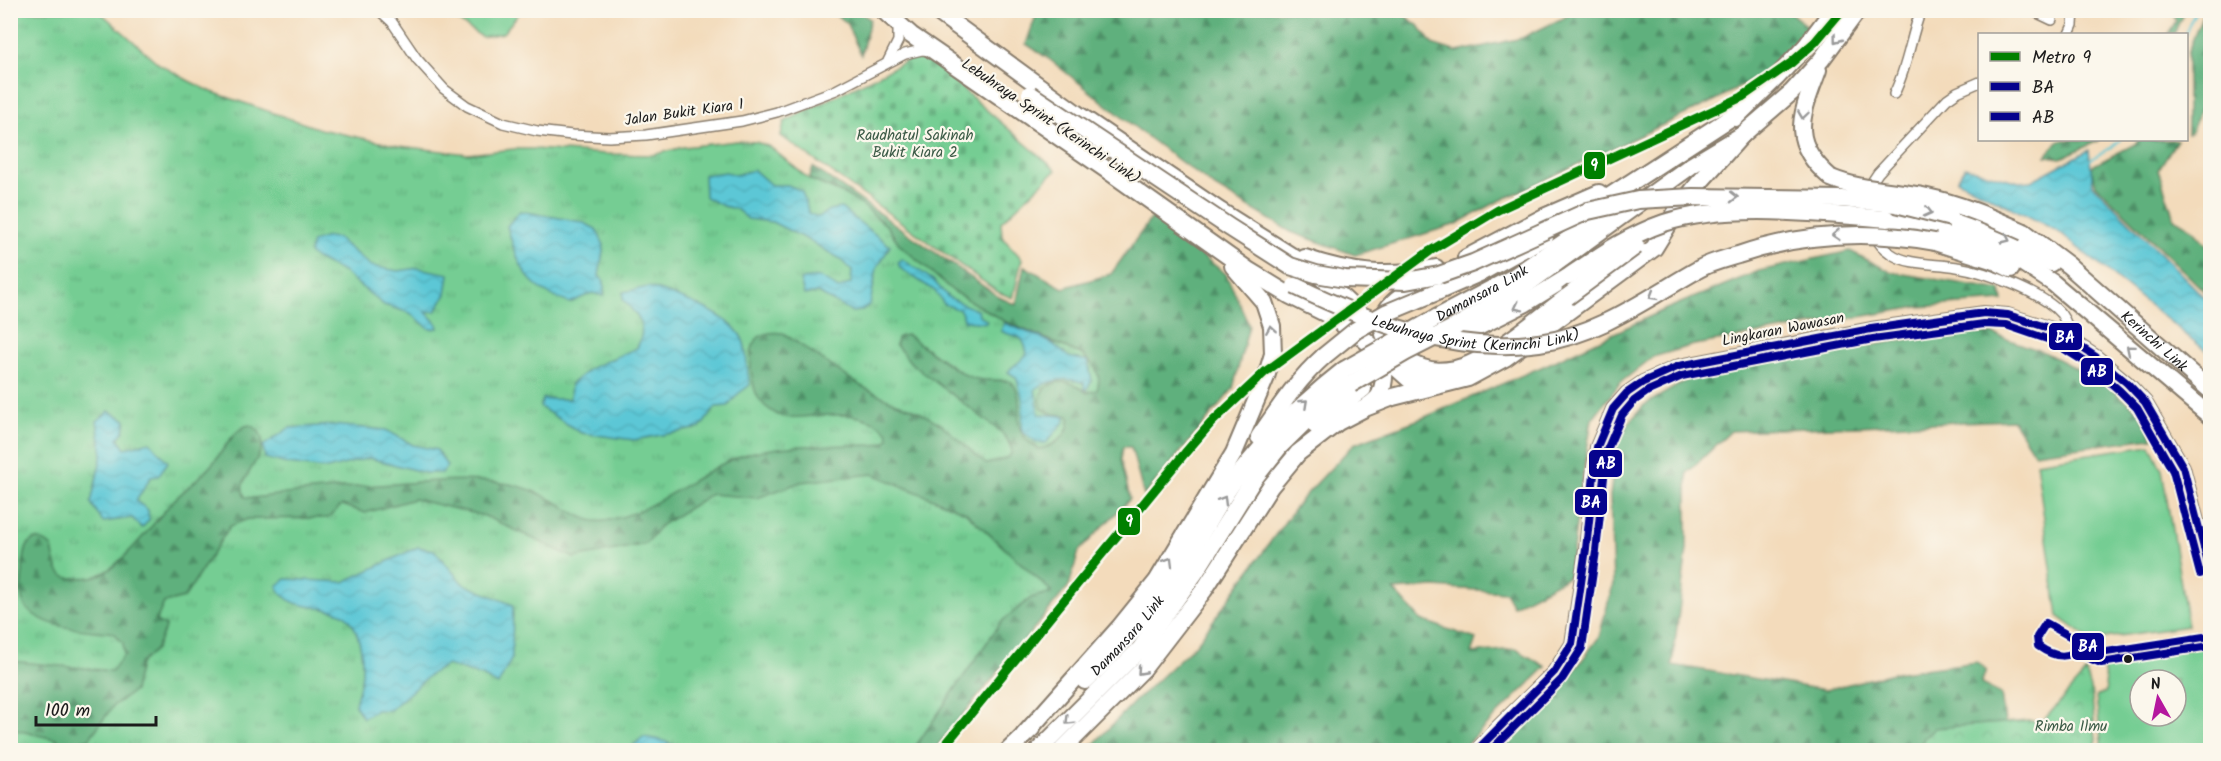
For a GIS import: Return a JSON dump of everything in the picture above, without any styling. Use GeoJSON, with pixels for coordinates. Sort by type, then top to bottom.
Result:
{"type":"FeatureCollection","features":[{"type":"Feature","properties":{"kind":"highway"},"geometry":{"type":"LineString","coordinates":[[883,10],[934,51],[1214,246],[1289,295],[1329,315],[1355,333],[1409,379],[1426,384],[1438,384],[1468,378]]}},
{"type":"Feature","properties":{"kind":"highway","name":"Lebuhraya Sprint (Kerinchi Link)"},"geometry":{"type":"LineString","coordinates":[[924,10],[1026,97],[1240,251],[1295,286],[1336,306],[1421,335],[1460,343],[1493,345],[1540,343],[1568,336],[1632,309],[1702,267],[1790,240],[1834,234],[1942,230],[2008,240],[2040,256],[2097,292]]}},
{"type":"Feature","properties":{"kind":"highway"},"geometry":{"type":"LineString","coordinates":[[935,10],[1085,119],[1220,211],[1312,269],[1365,319],[1384,357],[1383,383],[1379,397],[1365,408]]}},
{"type":"Feature","properties":{"kind":"highway","name":"Damansara Link"},"geometry":{"type":"LineString","coordinates":[[1039,750],[1140,649],[1195,573],[1253,480],[1301,424],[1352,381],[1436,318],[1512,278],[1719,133],[1778,77],[1806,46],[1833,10]]}},
{"type":"Feature","properties":{"kind":"highway","name":"Damansara Link"},"geometry":{"type":"LineString","coordinates":[[1009,750],[1109,659],[1133,634],[1181,568],[1236,478],[1285,421],[1321,388],[1352,381],[1457,326],[1519,290],[1692,165],[1742,135],[1792,92],[1821,60],[1858,10]]}},
{"type":"Feature","properties":{"kind":"highway","name":"Lebuhraya Sprint (Kerinchi Link)"},"geometry":{"type":"LineString","coordinates":[[894,17],[1026,97],[1290,266],[1316,274],[1374,282],[1439,275],[1473,263],[1588,211],[1638,200],[1693,197],[1841,199],[1896,204],[2083,309]]}},
{"type":"Feature","properties":{"kind":"highway"},"geometry":{"type":"LineString","coordinates":[[1821,60],[1803,107],[1801,125],[1805,145],[1814,164],[1831,178],[1854,186],[1926,196],[1955,204],[2024,232],[2068,265],[2097,292]]}},
{"type":"Feature","properties":{"kind":"highway"},"geometry":{"type":"LineString","coordinates":[[1741,111],[1604,200],[1402,294],[1382,318],[1382,334],[1388,344],[1422,368],[1436,371],[1457,369],[1477,361],[1507,342],[1635,246],[1654,236],[1676,229],[1721,222],[1836,215]]}},
{"type":"Feature","properties":{"kind":"highway"},"geometry":{"type":"LineString","coordinates":[[1062,750],[1143,669],[1220,567],[1270,487],[1298,453],[1338,422],[1365,408],[1393,397],[1468,378],[1504,358],[1654,248],[1678,209],[1742,135]]}},
{"type":"Feature","properties":{"kind":"highway"},"geometry":{"type":"LineString","coordinates":[[1282,249],[1332,268],[1362,273],[1392,274],[1441,267],[1459,262],[1576,202],[1636,179]]}},
{"type":"Feature","properties":{"kind":"highway"},"geometry":{"type":"LineString","coordinates":[[1236,478],[1252,447],[1288,394],[1306,372],[1356,330],[1386,313],[1482,272],[1588,211]]}},
{"type":"Feature","properties":{"kind":"highway"},"geometry":{"type":"LineString","coordinates":[[1140,649],[1160,632],[1214,561],[1274,470],[1326,417],[1352,381],[1443,344],[1526,303],[1630,237],[1665,223],[1726,213],[1836,215],[1888,219],[1942,230]]}},
{"type":"Feature","properties":{"kind":"highway"},"geometry":{"type":"LineString","coordinates":[[1024,735],[1119,628],[1157,581],[1234,453],[1266,377],[1274,354],[1272,327],[1264,302],[1214,246]]}},
{"type":"Feature","properties":{"kind":"highway"},"geometry":{"type":"LineString","coordinates":[[1289,295],[1303,298],[1311,295],[1316,283],[1312,269]]}},
{"type":"Feature","properties":{"kind":"highway","name":"Kerinchi Link"},"geometry":{"type":"LineString","coordinates":[[2097,292],[2211,390]]}},
{"type":"Feature","properties":{"kind":"highway","name":"Kerinchi Link"},"geometry":{"type":"LineString","coordinates":[[2083,309],[2211,416]]}},
{"type":"Feature","properties":{"kind":"highway"},"geometry":{"type":"LineString","coordinates":[[1194,603],[1214,561]]}},
{"type":"Feature","properties":{"kind":"street","name":"Jalan Bukit Kiara 1"},"geometry":{"type":"LineString","coordinates":[[379,10],[392,22],[417,59],[444,89],[467,106],[503,123],[537,131],[609,137],[646,135],[742,121],[777,112],[836,90],[887,63],[915,52],[934,51]]}},
{"type":"Feature","properties":{"kind":"street"},"geometry":{"type":"LineString","coordinates":[[1894,94],[1904,73],[1912,35],[1921,10]]}},
{"type":"Feature","properties":{"kind":"street"},"geometry":{"type":"LineString","coordinates":[[2031,10],[2052,20]]}},
{"type":"Feature","properties":{"kind":"street"},"geometry":{"type":"LineString","coordinates":[[2070,33],[2073,26],[2074,10]]}},
{"type":"Feature","properties":{"kind":"street"},"geometry":{"type":"LineString","coordinates":[[887,63],[898,41],[894,17]]}},
{"type":"Feature","properties":{"kind":"street"},"geometry":{"type":"LineString","coordinates":[[1978,83],[1947,99],[1878,173],[1870,184],[1868,197],[1870,227],[1882,248],[1902,260],[1958,267],[1984,273],[2039,298],[2063,316],[2071,340]]}},
{"type":"Feature","properties":{"kind":"street"},"geometry":{"type":"LineString","coordinates":[[2054,308],[2057,319],[2055,330]]}},
{"type":"Feature","properties":{"kind":"street","name":"Lingkaran Wawasan"},"geometry":{"type":"LineString","coordinates":[[1477,750],[1554,672],[1572,644],[1581,594],[1597,447],[1613,409],[1627,393],[1661,372],[1679,366],[1871,329],[1984,313],[2008,315],[2055,330],[2096,357],[2127,383],[2145,402],[2183,467],[2211,571]]}},
{"type":"Feature","properties":{"kind":"green space"},"geometry":{"type":"Polygon","coordinates":[[[1038,10],[1399,11],[1420,27],[1432,44],[1457,52],[1522,38],[1574,11],[1788,11],[1808,27],[1799,42],[1784,56],[1756,78],[1716,100],[1495,203],[1457,224],[1355,255],[1291,232],[1215,187],[1049,59],[1026,44],[1038,10]]]}},
{"type":"Feature","properties":{"kind":"green space"},"geometry":{"type":"Polygon","coordinates":[[[10,11],[99,11],[159,64],[212,92],[320,129],[399,146],[468,154],[534,149],[653,155],[683,147],[737,141],[756,142],[770,147],[809,179],[846,195],[862,205],[887,226],[900,245],[953,291],[1004,321],[1081,354],[1095,367],[1099,377],[1098,390],[1086,391],[1066,384],[1051,385],[1043,389],[1053,414],[1069,416],[1069,422],[1061,438],[1039,449],[1023,437],[1007,380],[984,381],[968,377],[907,335],[897,338],[896,345],[912,364],[1000,431],[1008,442],[1011,450],[1010,457],[1001,462],[986,464],[1053,592],[923,750],[11,750],[10,11]]]}},
{"type":"Feature","properties":{"kind":"green space"},"geometry":{"type":"Polygon","coordinates":[[[443,11],[521,11],[503,33],[482,37],[443,11]]]}},
{"type":"Feature","properties":{"kind":"green space"},"geometry":{"type":"Polygon","coordinates":[[[830,11],[858,11],[870,19],[861,55],[846,22],[830,11]]]}},
{"type":"Feature","properties":{"kind":"green space"},"geometry":{"type":"Polygon","coordinates":[[[2172,11],[2184,11],[2174,33],[2169,33],[2176,21],[2172,11]]]}},
{"type":"Feature","properties":{"kind":"green space"},"geometry":{"type":"Polygon","coordinates":[[[2204,11],[2210,11],[2210,84],[2191,133],[2188,134],[2188,51],[2204,11]]]}},
{"type":"Feature","properties":{"kind":"green space","name":"Raudhatul Sakinah Bukit Kiara 2"},"geometry":{"type":"Polygon","coordinates":[[[916,56],[931,62],[1056,170],[1001,222],[1002,237],[1022,259],[1013,298],[998,292],[781,136],[784,122],[916,56]]]}},
{"type":"Feature","properties":{"kind":"green space"},"geometry":{"type":"Polygon","coordinates":[[[2058,141],[2098,141],[2061,158],[2046,156],[2058,141]]]}},
{"type":"Feature","properties":{"kind":"green space"},"geometry":{"type":"Polygon","coordinates":[[[2137,141],[2176,141],[2158,170],[2174,218],[2194,230],[2210,249],[2210,297],[2096,185],[2090,167],[2137,141]]]}},
{"type":"Feature","properties":{"kind":"green space"},"geometry":{"type":"Polygon","coordinates":[[[813,167],[999,297],[1016,305],[1024,266],[1063,288],[1111,274],[1152,217],[1226,274],[1249,325],[1233,389],[1144,496],[1131,447],[1123,447],[1121,460],[1130,499],[1079,551],[1069,586],[934,750],[913,750],[1001,622],[1031,598],[1052,592],[965,512],[873,474],[801,482],[757,498],[711,494],[660,526],[646,544],[574,558],[485,516],[414,499],[365,513],[342,505],[328,518],[248,519],[230,526],[184,598],[164,603],[156,621],[166,626],[156,649],[140,664],[134,691],[113,706],[89,739],[64,746],[55,739],[11,729],[11,661],[112,671],[124,655],[123,643],[114,633],[59,626],[39,618],[27,609],[22,601],[21,589],[24,556],[28,544],[37,539],[52,547],[57,567],[65,577],[99,575],[128,553],[173,501],[209,468],[237,432],[249,425],[260,433],[262,448],[243,484],[245,497],[421,482],[489,481],[529,489],[583,518],[596,521],[622,517],[640,510],[725,462],[757,451],[826,445],[875,445],[889,438],[888,432],[879,425],[858,417],[835,415],[786,417],[766,407],[756,394],[754,387],[751,353],[760,336],[774,332],[783,333],[861,386],[912,408],[941,424],[986,464],[1002,460],[1011,454],[1011,445],[1007,439],[1000,431],[912,364],[896,345],[897,338],[907,335],[970,377],[1012,382],[1019,399],[1019,425],[1028,441],[1039,449],[1061,438],[1068,428],[1069,416],[1053,414],[1042,409],[1040,396],[1046,387],[1063,382],[1073,384],[1087,393],[1097,390],[1098,374],[1089,361],[1081,354],[1004,321],[953,291],[900,245],[887,226],[862,205],[846,195],[809,179],[813,167]]]}},
{"type":"Feature","properties":{"kind":"green space"},"geometry":{"type":"Polygon","coordinates":[[[1850,251],[1891,272],[2001,290],[2003,301],[1918,307],[1694,345],[1653,357],[1620,383],[1592,419],[1579,498],[1570,576],[1513,606],[1505,592],[1434,587],[1394,590],[1421,620],[1476,639],[1471,653],[1516,649],[1546,667],[1461,750],[1088,750],[1135,701],[1197,643],[1300,501],[1354,444],[1425,417],[1546,365],[1666,309],[1759,271],[1850,251]]]}},
{"type":"Feature","properties":{"kind":"green space"},"geometry":{"type":"Polygon","coordinates":[[[1947,333],[1993,334],[2046,353],[2102,382],[2139,411],[2153,438],[2034,453],[2013,420],[1731,431],[1687,473],[1687,549],[1672,665],[1825,690],[1893,673],[1977,662],[1986,670],[1981,684],[2001,694],[2005,723],[1935,728],[1924,738],[1919,750],[1493,750],[1569,678],[1599,637],[1613,584],[1610,496],[1618,436],[1644,405],[1699,373],[1947,333]]]}},
{"type":"Feature","properties":{"kind":"green space"},"geometry":{"type":"Polygon","coordinates":[[[2150,445],[2162,470],[2188,626],[2091,640],[2058,616],[2036,462],[2150,445]]]}},
{"type":"Feature","properties":{"kind":"green space"},"geometry":{"type":"Polygon","coordinates":[[[2210,646],[2210,750],[2102,750],[2096,696],[2106,692],[2103,661],[2210,646]]]}},
{"type":"Feature","properties":{"kind":"green space","name":"Rimba Ilmu"},"geometry":{"type":"Polygon","coordinates":[[[2086,672],[2091,689],[2097,750],[1919,750],[1924,738],[1935,728],[2044,720],[2086,672]]]}},
{"type":"Feature","properties":{"kind":"water"},"geometry":{"type":"Polygon","coordinates":[[[2089,150],[2093,185],[2210,303],[2210,354],[2057,231],[1957,180],[1965,167],[2019,182],[2031,181],[2089,150]]]}},
{"type":"Feature","properties":{"kind":"water"},"geometry":{"type":"Polygon","coordinates":[[[754,170],[771,185],[788,185],[802,191],[809,214],[819,217],[829,210],[841,208],[890,246],[877,268],[870,304],[861,311],[852,312],[818,293],[804,295],[800,280],[820,278],[838,289],[851,283],[852,271],[839,258],[808,240],[772,222],[748,219],[736,209],[723,206],[705,197],[704,175],[726,172],[735,175],[754,170]]]}},
{"type":"Feature","properties":{"kind":"water"},"geometry":{"type":"Polygon","coordinates":[[[520,211],[582,222],[596,229],[604,245],[599,276],[604,281],[604,296],[592,293],[570,303],[543,291],[526,275],[507,226],[520,211]]]}},
{"type":"Feature","properties":{"kind":"water"},"geometry":{"type":"Polygon","coordinates":[[[327,237],[337,238],[371,266],[398,271],[418,268],[449,274],[446,294],[436,311],[426,312],[438,328],[430,329],[410,313],[384,305],[343,272],[316,259],[309,253],[312,242],[327,237]]]}},
{"type":"Feature","properties":{"kind":"water"},"geometry":{"type":"Polygon","coordinates":[[[902,259],[933,280],[948,297],[978,311],[979,315],[987,321],[986,323],[965,321],[960,310],[944,304],[935,291],[900,268],[898,262],[902,259]]]}},
{"type":"Feature","properties":{"kind":"water"},"geometry":{"type":"Polygon","coordinates":[[[649,287],[703,308],[729,323],[744,343],[750,385],[728,406],[716,407],[700,428],[634,440],[581,433],[540,407],[543,399],[570,399],[571,384],[591,368],[637,348],[642,327],[637,316],[623,300],[623,292],[649,287]]]}},
{"type":"Feature","properties":{"kind":"water"},"geometry":{"type":"Polygon","coordinates":[[[1004,323],[1040,337],[1069,357],[1088,361],[1092,381],[1086,390],[1084,383],[1065,379],[1047,383],[1035,389],[1039,414],[1065,416],[1065,421],[1046,443],[1037,443],[1022,431],[1023,400],[1016,377],[1008,372],[1027,353],[1021,338],[1001,331],[1004,323]]]}},
{"type":"Feature","properties":{"kind":"water"},"geometry":{"type":"Polygon","coordinates":[[[109,411],[126,420],[124,431],[118,438],[125,448],[150,442],[168,462],[158,476],[151,477],[136,501],[148,510],[149,520],[142,528],[132,518],[103,522],[91,503],[102,454],[97,421],[109,411]]]}},
{"type":"Feature","properties":{"kind":"water"},"geometry":{"type":"Polygon","coordinates":[[[333,425],[386,430],[413,445],[437,450],[447,466],[442,473],[426,473],[369,458],[327,469],[287,464],[265,458],[263,446],[289,428],[333,425]]]}},
{"type":"Feature","properties":{"kind":"water"},"geometry":{"type":"Polygon","coordinates":[[[418,547],[434,550],[463,584],[513,605],[512,658],[498,685],[482,676],[447,665],[432,673],[390,710],[376,710],[363,718],[355,705],[361,677],[362,657],[358,638],[351,622],[338,612],[295,603],[282,594],[277,586],[286,579],[344,582],[418,547]]]}},
{"type":"Feature","properties":{"kind":"water"},"geometry":{"type":"Polygon","coordinates":[[[643,737],[661,740],[685,750],[631,750],[643,737]]]}},
{"type":"Feature","properties":{"kind":"waterway"},"geometry":{"type":"LineString","coordinates":[[2185,33],[2196,10]]}},
{"type":"Feature","properties":{"kind":"waterway"},"geometry":{"type":"LineString","coordinates":[[2088,161],[2119,141]]}},
{"type":"Feature","properties":{"kind":"metro line","name":"9"},"geometry":{"type":"LineString","coordinates":[[941,750],[1185,453],[1211,423],[1265,372],[1430,251],[1498,210],[1742,97],[1791,63],[1815,42],[1842,10]]}},
{"type":"Feature","properties":{"kind":"transit line","name":"BA"},"geometry":{"type":"LineString","coordinates":[[1477,750],[1554,672],[1572,644],[1586,549],[1597,447],[1613,409],[1627,393],[1643,382],[1679,366],[1871,329],[1984,313],[2008,315],[2055,330],[2096,357],[2127,383],[2145,402],[2183,467],[2210,571]]}},
{"type":"Feature","properties":{"kind":"transit line","name":"AB"},"geometry":{"type":"LineString","coordinates":[[1491,750],[1562,679],[1582,648],[1607,450],[1622,415],[1634,401],[1648,391],[1682,376],[1873,339],[1984,324],[2006,325],[2050,340],[2090,365],[2137,408],[2173,471],[2200,574]]}},
{"type":"Feature","properties":{"kind":"transit line","name":"BA"},"geometry":{"type":"LineString","coordinates":[[2084,645],[2073,653],[2056,655],[2038,646],[2037,637],[2046,623],[2100,653],[2210,636]]}},
{"type":"Feature","properties":{"kind":"transit line","name":"AB"},"geometry":{"type":"LineString","coordinates":[[2086,657],[2101,663],[2210,646]]}}]}
